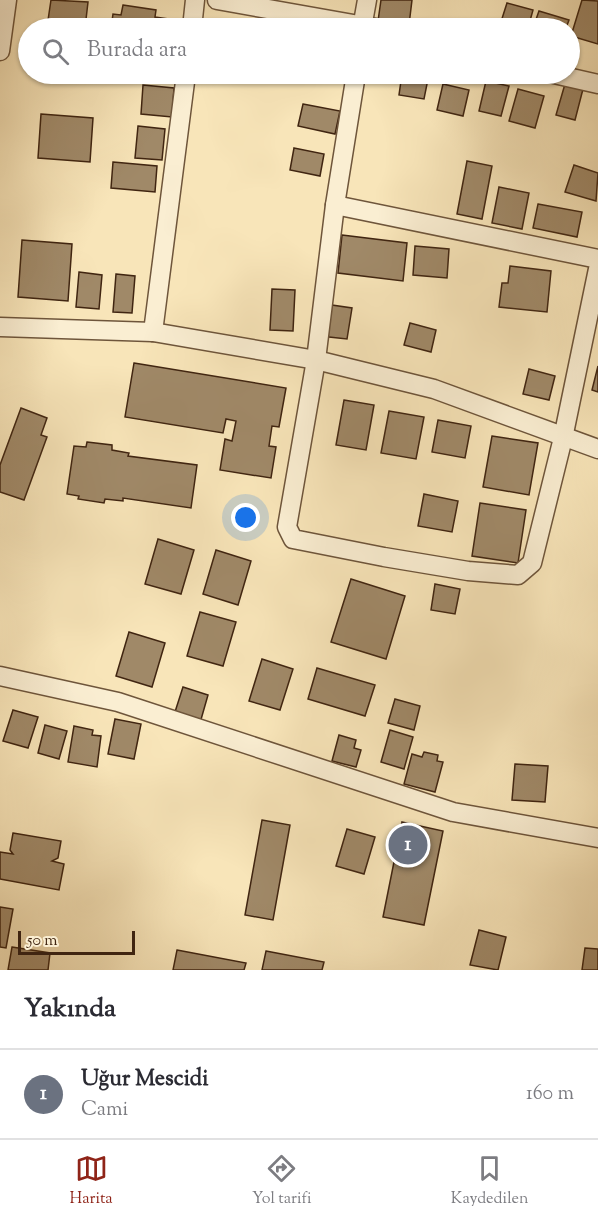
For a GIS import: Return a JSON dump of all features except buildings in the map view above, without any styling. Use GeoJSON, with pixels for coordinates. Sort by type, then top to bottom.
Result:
{"type":"FeatureCollection","features":[{"type":"Feature","properties":{"kind":"street"},"geometry":{"type":"LineString","coordinates":[[0,51],[7,0]]}},
{"type":"Feature","properties":{"kind":"street"},"geometry":{"type":"LineString","coordinates":[[193,18],[195,0]]}},
{"type":"Feature","properties":{"kind":"street"},"geometry":{"type":"LineString","coordinates":[[217,0],[317,18]]}},
{"type":"Feature","properties":{"kind":"street"},"geometry":{"type":"LineString","coordinates":[[367,0],[367,18]]}},
{"type":"Feature","properties":{"kind":"street"},"geometry":{"type":"LineString","coordinates":[[580,80],[598,84]]}},
{"type":"Feature","properties":{"kind":"street"},"geometry":{"type":"LineString","coordinates":[[153,332],[185,84]]}},
{"type":"Feature","properties":{"kind":"street"},"geometry":{"type":"LineString","coordinates":[[354,84],[335,206],[316,360],[287,527],[293,539],[468,571],[518,575],[532,563],[563,438],[598,269]]}},
{"type":"Feature","properties":{"kind":"street"},"geometry":{"type":"LineString","coordinates":[[335,206],[598,259]]}},
{"type":"Feature","properties":{"kind":"street"},"geometry":{"type":"LineString","coordinates":[[0,327],[153,332],[316,360],[434,389],[598,450]]}},
{"type":"Feature","properties":{"kind":"street"},"geometry":{"type":"LineString","coordinates":[[0,676],[118,702],[453,812],[598,838]]}},
{"type":"Feature","properties":{"kind":"place","name":"Uğur Mescidi"},"geometry":{"type":"Point","coordinates":[408,845]}}]}
